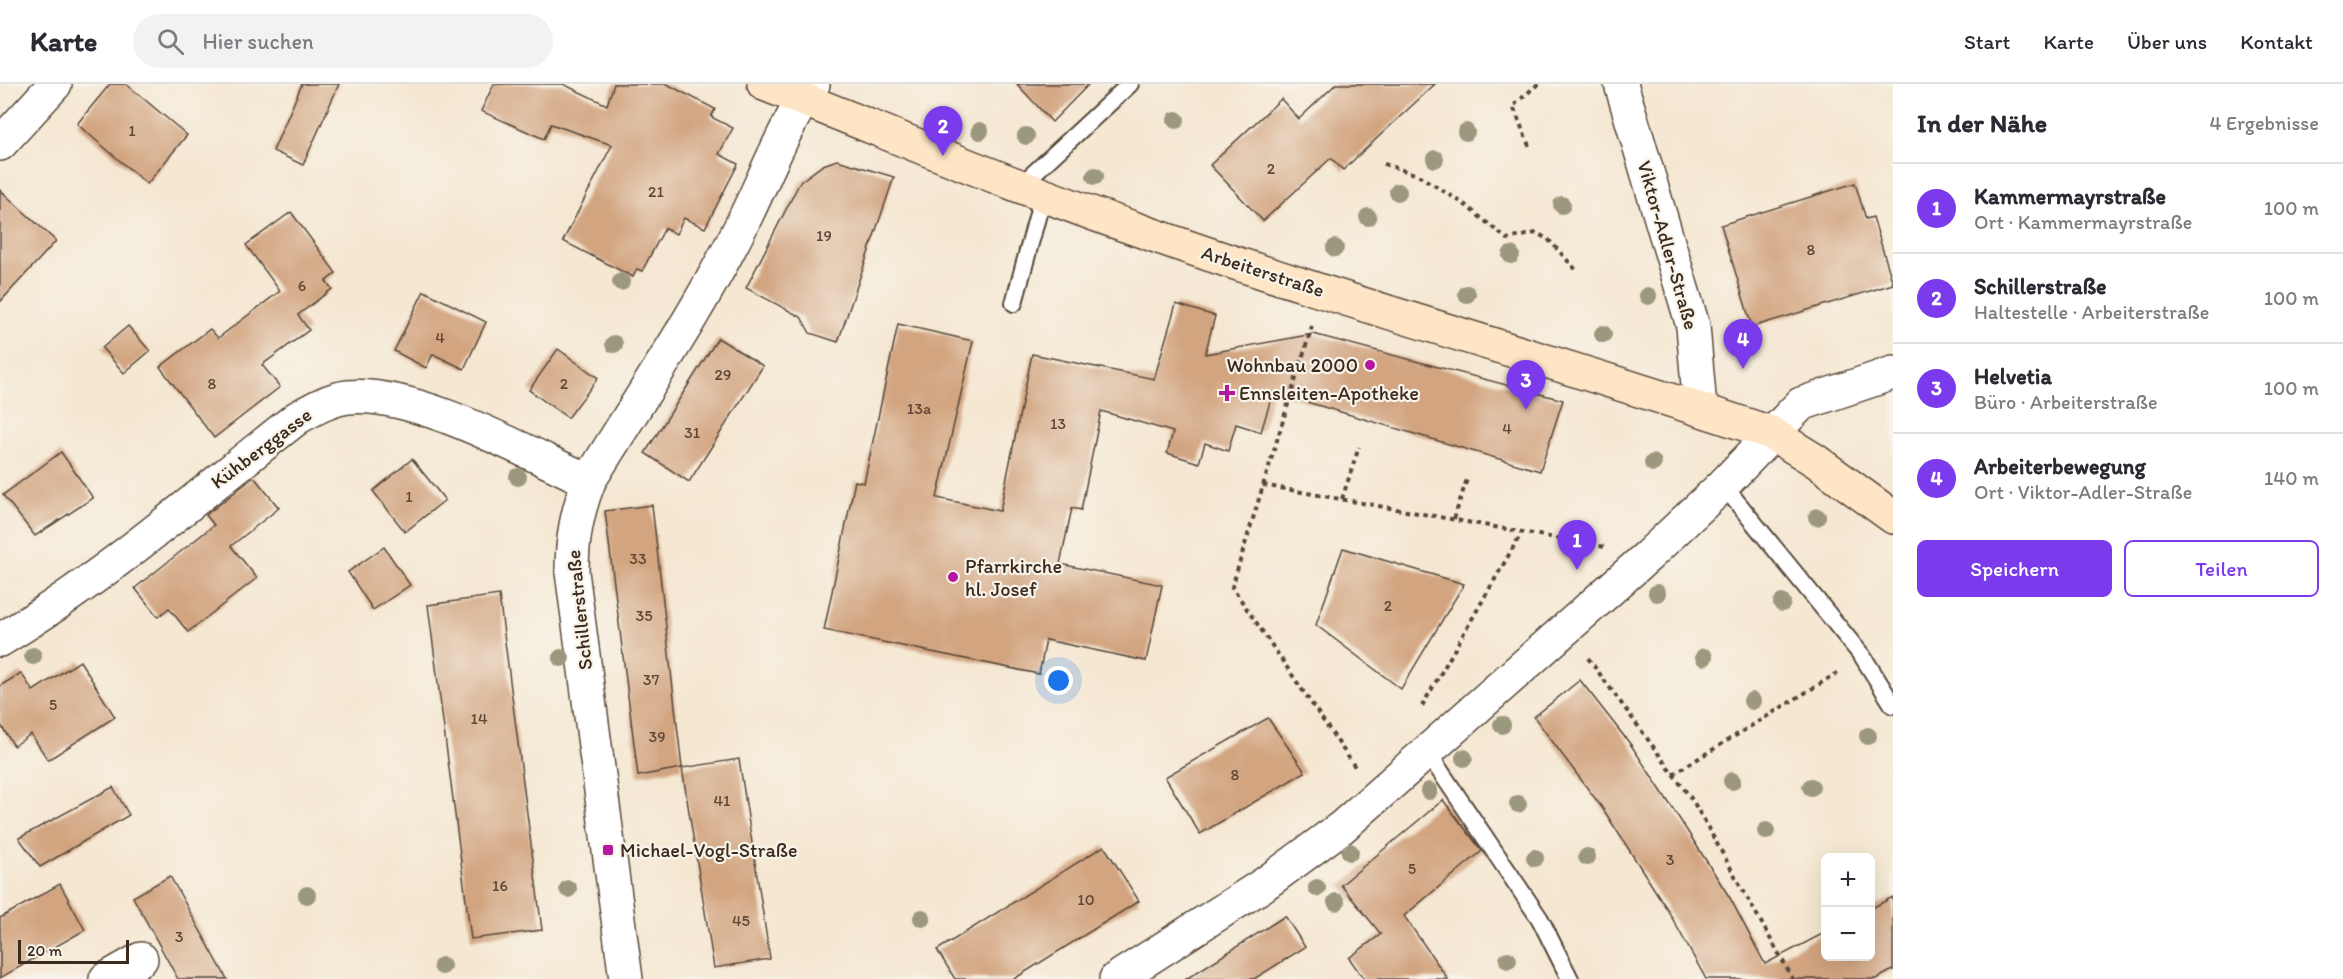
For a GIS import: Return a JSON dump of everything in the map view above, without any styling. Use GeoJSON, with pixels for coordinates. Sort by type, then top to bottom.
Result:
{"type":"FeatureCollection","features":[{"type":"Feature","properties":{"kind":"street"},"geometry":{"type":"LineString","coordinates":[[0,144],[55,84]]}},
{"type":"Feature","properties":{"kind":"street","name":"Arbeiterstraße"},"geometry":{"type":"LineString","coordinates":[[764,84],[808,92],[1031,190],[1140,231],[1771,433],[1816,461],[1893,517]]}},
{"type":"Feature","properties":{"kind":"street","name":"Viktor-Adler-Straße"},"geometry":{"type":"LineString","coordinates":[[1621,84],[1693,326],[1700,409]]}},
{"type":"Feature","properties":{"kind":"street","name":"Schillerstraße"},"geometry":{"type":"LineString","coordinates":[[626,979],[572,572],[572,539],[577,512],[589,481],[711,283],[808,92]]}},
{"type":"Feature","properties":{"kind":"street"},"geometry":{"type":"LineString","coordinates":[[1116,979],[1304,856],[1342,827],[1649,555],[1801,404],[1893,373]]}},
{"type":"Feature","properties":{"kind":"street","name":"Kühberggasse"},"geometry":{"type":"LineString","coordinates":[[0,640],[46,613],[297,418],[321,404],[348,397],[406,402],[447,417],[589,481]]}},
{"type":"Feature","properties":{"kind":"street"},"geometry":{"type":"LineString","coordinates":[[106,979],[141,959]]}},
{"type":"Feature","properties":{"kind":"lane"},"geometry":{"type":"LineString","coordinates":[[1014,303],[1031,190],[1130,84]]}},
{"type":"Feature","properties":{"kind":"lane"},"geometry":{"type":"LineString","coordinates":[[1723,484],[1863,657],[1893,705]]}},
{"type":"Feature","properties":{"kind":"lane"},"geometry":{"type":"LineString","coordinates":[[1428,753],[1540,919],[1570,979]]}},
{"type":"Feature","properties":{"kind":"path"},"geometry":{"type":"LineString","coordinates":[[1529,146],[1513,106],[1538,84]]}},
{"type":"Feature","properties":{"kind":"path"},"geometry":{"type":"LineString","coordinates":[[1384,164],[1418,175],[1464,204],[1507,239],[1536,233],[1548,239],[1578,272]]}},
{"type":"Feature","properties":{"kind":"path"},"geometry":{"type":"LineString","coordinates":[[1323,291],[1232,587],[1356,769],[1365,762]]}},
{"type":"Feature","properties":{"kind":"path"},"geometry":{"type":"LineString","coordinates":[[1342,499],[1359,447]]}},
{"type":"Feature","properties":{"kind":"path"},"geometry":{"type":"LineString","coordinates":[[1454,519],[1467,479]]}},
{"type":"Feature","properties":{"kind":"path"},"geometry":{"type":"LineString","coordinates":[[1263,485],[1649,555]]}},
{"type":"Feature","properties":{"kind":"path"},"geometry":{"type":"LineString","coordinates":[[1421,708],[1522,532]]}},
{"type":"Feature","properties":{"kind":"path"},"geometry":{"type":"LineString","coordinates":[[1566,628],[1693,801],[1793,979]]}},
{"type":"Feature","properties":{"kind":"path"},"geometry":{"type":"LineString","coordinates":[[1673,774],[1863,657]]}},
{"type":"Feature","properties":{"kind":"building"},"geometry":{"type":"Polygon","coordinates":[[[110,84],[126,84],[187,135],[147,184],[77,124],[110,84]]]}},
{"type":"Feature","properties":{"kind":"building"},"geometry":{"type":"Polygon","coordinates":[[[302,84],[339,84],[303,165],[273,151],[302,84]]]}},
{"type":"Feature","properties":{"kind":"building"},"geometry":{"type":"Polygon","coordinates":[[[494,84],[563,84],[607,105],[614,84],[667,84],[715,109],[711,117],[733,128],[719,154],[738,164],[705,228],[684,218],[676,234],[665,228],[642,271],[637,269],[633,277],[563,241],[612,145],[551,124],[544,139],[481,111],[494,84]]]}},
{"type":"Feature","properties":{"kind":"building"},"geometry":{"type":"Polygon","coordinates":[[[1017,84],[1089,84],[1052,122],[1017,84]]]}},
{"type":"Feature","properties":{"kind":"building"},"geometry":{"type":"Polygon","coordinates":[[[1336,84],[1435,84],[1343,170],[1331,158],[1263,221],[1210,165],[1281,99],[1299,119],[1336,84]]]}},
{"type":"Feature","properties":{"kind":"building"},"geometry":{"type":"Polygon","coordinates":[[[837,160],[894,177],[838,342],[810,333],[801,317],[746,288],[800,182],[823,165],[837,160]]]}},
{"type":"Feature","properties":{"kind":"building"},"geometry":{"type":"Polygon","coordinates":[[[1855,183],[1866,219],[1873,217],[1893,284],[1752,327],[1721,225],[1855,183]]]}},
{"type":"Feature","properties":{"kind":"building"},"geometry":{"type":"Polygon","coordinates":[[[0,190],[56,241],[0,302],[0,190]]]}},
{"type":"Feature","properties":{"kind":"building"},"geometry":{"type":"Polygon","coordinates":[[[291,212],[336,273],[326,281],[332,289],[298,315],[309,330],[262,365],[280,387],[214,438],[160,367],[210,329],[218,338],[280,291],[246,245],[291,212]]]}},
{"type":"Feature","properties":{"kind":"building"},"geometry":{"type":"Polygon","coordinates":[[[424,291],[486,322],[464,369],[433,354],[426,368],[394,351],[424,291]]]}},
{"type":"Feature","properties":{"kind":"building"},"geometry":{"type":"Polygon","coordinates":[[[1176,304],[1215,316],[1205,354],[1313,334],[1563,400],[1540,471],[1273,392],[1261,432],[1236,424],[1228,451],[1205,443],[1199,463],[1167,453],[1173,432],[1101,411],[1081,510],[1072,508],[1060,564],[1162,585],[1146,661],[1046,640],[1039,674],[824,630],[855,481],[864,483],[898,324],[973,341],[937,498],[1000,511],[1032,354],[1154,379],[1176,304]]]}},
{"type":"Feature","properties":{"kind":"building"},"geometry":{"type":"Polygon","coordinates":[[[128,326],[150,351],[124,373],[102,348],[128,326]]]}},
{"type":"Feature","properties":{"kind":"building"},"geometry":{"type":"Polygon","coordinates":[[[718,338],[763,366],[689,482],[645,453],[718,338]]]}},
{"type":"Feature","properties":{"kind":"building"},"geometry":{"type":"Polygon","coordinates":[[[558,349],[598,378],[568,418],[529,390],[558,349]]]}},
{"type":"Feature","properties":{"kind":"building"},"geometry":{"type":"Polygon","coordinates":[[[61,452],[93,498],[35,536],[3,495],[61,452]]]}},
{"type":"Feature","properties":{"kind":"building"},"geometry":{"type":"Polygon","coordinates":[[[412,459],[445,500],[405,532],[373,491],[412,459]]]}},
{"type":"Feature","properties":{"kind":"building"},"geometry":{"type":"Polygon","coordinates":[[[254,477],[279,508],[231,546],[257,578],[188,632],[169,608],[158,617],[135,588],[214,525],[206,515],[254,477]]]}},
{"type":"Feature","properties":{"kind":"building"},"geometry":{"type":"Polygon","coordinates":[[[652,505],[682,768],[638,776],[605,511],[652,505]]]}},
{"type":"Feature","properties":{"kind":"building"},"geometry":{"type":"Polygon","coordinates":[[[384,547],[410,585],[373,610],[348,572],[384,547]]]}},
{"type":"Feature","properties":{"kind":"building"},"geometry":{"type":"Polygon","coordinates":[[[1343,548],[1464,584],[1401,689],[1316,625],[1343,548]]]}},
{"type":"Feature","properties":{"kind":"building"},"geometry":{"type":"Polygon","coordinates":[[[499,595],[542,930],[471,939],[428,605],[499,595]]]}},
{"type":"Feature","properties":{"kind":"building"},"geometry":{"type":"Polygon","coordinates":[[[80,661],[115,717],[48,760],[31,734],[14,746],[0,724],[0,686],[21,673],[33,691],[80,661]]]}},
{"type":"Feature","properties":{"kind":"building"},"geometry":{"type":"Polygon","coordinates":[[[1580,680],[1631,745],[1679,818],[1730,898],[1765,964],[1821,935],[1821,961],[1875,961],[1875,906],[1893,897],[1893,970],[1876,979],[1706,979],[1667,909],[1603,809],[1534,717],[1580,680]]]}},
{"type":"Feature","properties":{"kind":"building"},"geometry":{"type":"Polygon","coordinates":[[[1268,718],[1305,772],[1200,834],[1165,777],[1268,718]]]}},
{"type":"Feature","properties":{"kind":"building"},"geometry":{"type":"Polygon","coordinates":[[[739,759],[770,959],[714,968],[682,768],[739,759]]]}},
{"type":"Feature","properties":{"kind":"building"},"geometry":{"type":"Polygon","coordinates":[[[113,787],[129,815],[40,867],[19,838],[113,787]]]}},
{"type":"Feature","properties":{"kind":"building"},"geometry":{"type":"Polygon","coordinates":[[[1443,800],[1482,851],[1404,916],[1448,979],[1364,979],[1349,958],[1381,934],[1341,885],[1443,800]]]}},
{"type":"Feature","properties":{"kind":"building"},"geometry":{"type":"Polygon","coordinates":[[[1104,846],[1139,901],[1014,979],[955,979],[937,950],[1104,846]]]}},
{"type":"Feature","properties":{"kind":"building"},"geometry":{"type":"Polygon","coordinates":[[[170,876],[227,979],[178,979],[133,897],[170,876]]]}},
{"type":"Feature","properties":{"kind":"building"},"geometry":{"type":"Polygon","coordinates":[[[60,884],[85,930],[0,978],[0,918],[60,884]]]}},
{"type":"Feature","properties":{"kind":"building"},"geometry":{"type":"Polygon","coordinates":[[[1285,916],[1305,947],[1254,979],[1186,979],[1285,916]]]}},
{"type":"Feature","properties":{"kind":"place","name":"Schillerstraße"},"geometry":{"type":"Point","coordinates":[943,156]}},
{"type":"Feature","properties":{"kind":"place","name":"Wohnbau 2000"},"geometry":{"type":"Point","coordinates":[1370,365]}},
{"type":"Feature","properties":{"kind":"place","name":"Arbeiterbewegung"},"geometry":{"type":"Point","coordinates":[1743,369]}},
{"type":"Feature","properties":{"kind":"place","name":"Ennsleiten-Apotheke"},"geometry":{"type":"Point","coordinates":[1227,393]}},
{"type":"Feature","properties":{"kind":"place","name":"Helvetia"},"geometry":{"type":"Point","coordinates":[1526,410]}},
{"type":"Feature","properties":{"kind":"place","name":"Kammermayrstraße"},"geometry":{"type":"Point","coordinates":[1577,570]}},
{"type":"Feature","properties":{"kind":"place","name":"Pfarrkirche hl. Josef"},"geometry":{"type":"Point","coordinates":[953,577]}},
{"type":"Feature","properties":{"kind":"place","name":"Michael-Vogl-Straße"},"geometry":{"type":"Point","coordinates":[608,850]}}]}
